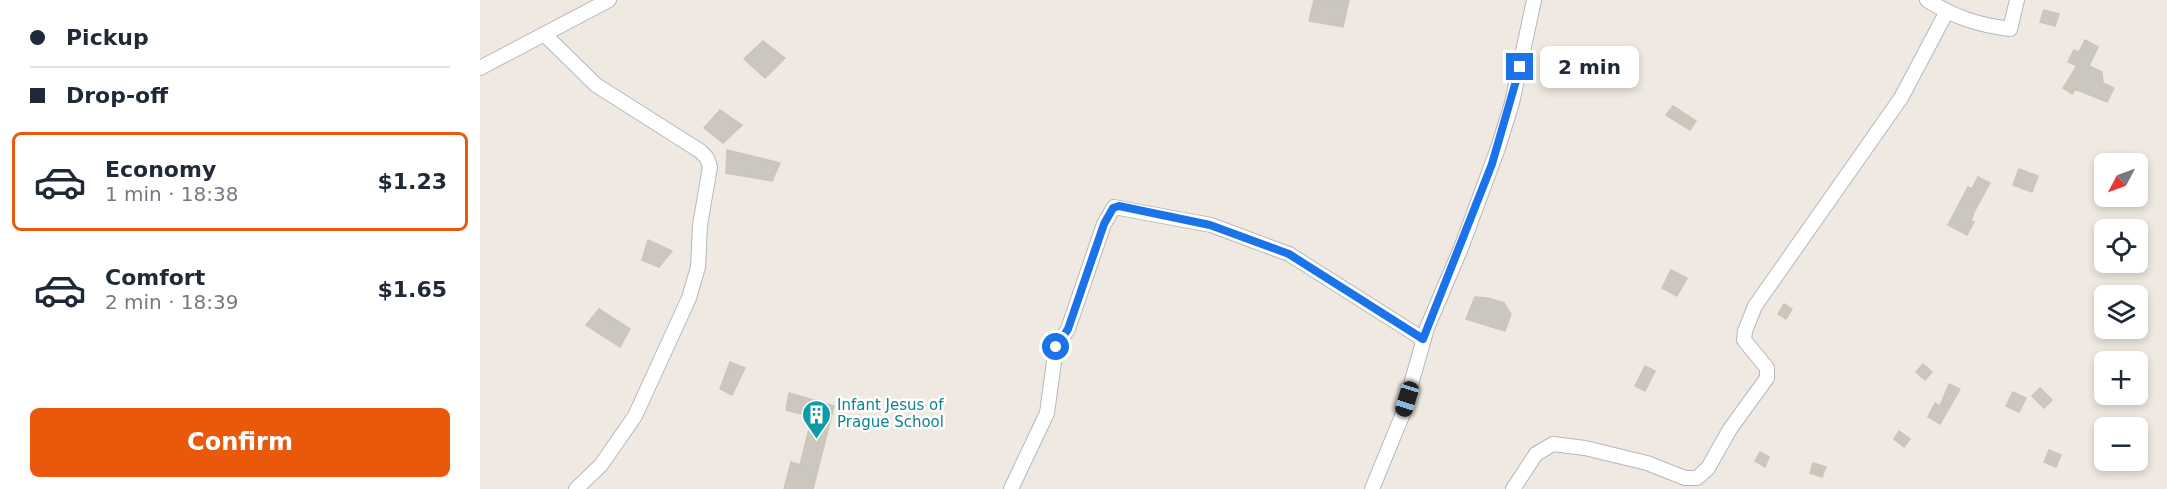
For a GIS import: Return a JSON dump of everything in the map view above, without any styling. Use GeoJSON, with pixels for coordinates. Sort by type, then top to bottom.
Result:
{"type":"FeatureCollection","features":[{"type":"Feature","properties":{"kind":"street"},"geometry":{"type":"LineString","coordinates":[[480,68],[609,0]]}},
{"type":"Feature","properties":{"kind":"street"},"geometry":{"type":"LineString","coordinates":[[1372,489],[1402,416],[1423,339],[1498,148],[1512,103],[1534,0]]}},
{"type":"Feature","properties":{"kind":"street"},"geometry":{"type":"LineString","coordinates":[[1927,0],[1946,13],[1987,27],[2010,29],[2017,0]]}},
{"type":"Feature","properties":{"kind":"street"},"geometry":{"type":"LineString","coordinates":[[1513,489],[1536,454],[1552,444],[1619,456],[1690,479],[1704,474],[1727,433],[1767,378],[1767,368],[1744,340],[1745,331],[1755,306],[1901,98],[1946,13]]}},
{"type":"Feature","properties":{"kind":"street"},"geometry":{"type":"LineString","coordinates":[[544,34],[596,85],[700,151],[707,158],[710,167],[700,225],[698,267],[689,298],[635,416],[601,465],[576,489]]}},
{"type":"Feature","properties":{"kind":"street"},"geometry":{"type":"LineString","coordinates":[[1011,489],[1047,412],[1056,347],[1068,329],[1104,224],[1114,207],[1210,225],[1289,254],[1423,339]]}},
{"type":"Feature","properties":{"kind":"building"},"geometry":{"type":"Polygon","coordinates":[[[1314,0],[1349,0],[1343,27],[1309,21],[1314,0]]]}},
{"type":"Feature","properties":{"kind":"building"},"geometry":{"type":"Polygon","coordinates":[[[2044,10],[2059,14],[2055,26],[2040,22],[2044,10]]]}},
{"type":"Feature","properties":{"kind":"building"},"geometry":{"type":"Polygon","coordinates":[[[2085,40],[2098,47],[2089,66],[2102,72],[2103,83],[2114,88],[2107,102],[2075,89],[2072,94],[2063,88],[2077,66],[2068,62],[2074,50],[2079,52],[2085,40]]]}},
{"type":"Feature","properties":{"kind":"building"},"geometry":{"type":"Polygon","coordinates":[[[763,41],[785,58],[765,78],[744,59],[763,41]]]}},
{"type":"Feature","properties":{"kind":"building"},"geometry":{"type":"Polygon","coordinates":[[[1618,57],[1628,57],[1628,67],[1618,67],[1618,57]]]}},
{"type":"Feature","properties":{"kind":"building"},"geometry":{"type":"Polygon","coordinates":[[[1673,106],[1696,121],[1690,130],[1666,115],[1673,106]]]}},
{"type":"Feature","properties":{"kind":"building"},"geometry":{"type":"Polygon","coordinates":[[[720,110],[742,125],[723,143],[704,128],[720,110]]]}},
{"type":"Feature","properties":{"kind":"building"},"geometry":{"type":"Polygon","coordinates":[[[727,150],[780,163],[772,181],[726,173],[727,150]]]}},
{"type":"Feature","properties":{"kind":"building"},"geometry":{"type":"Polygon","coordinates":[[[2019,169],[2038,176],[2032,192],[2013,185],[2019,169]]]}},
{"type":"Feature","properties":{"kind":"building"},"geometry":{"type":"Polygon","coordinates":[[[1978,177],[1990,183],[1974,212],[1971,221],[1974,222],[1967,235],[1948,225],[1968,187],[1972,189],[1978,177]]]}},
{"type":"Feature","properties":{"kind":"building"},"geometry":{"type":"Polygon","coordinates":[[[648,240],[672,251],[659,267],[642,260],[648,240]]]}},
{"type":"Feature","properties":{"kind":"building"},"geometry":{"type":"Polygon","coordinates":[[[1671,270],[1687,278],[1677,296],[1662,288],[1671,270]]]}},
{"type":"Feature","properties":{"kind":"building"},"geometry":{"type":"Polygon","coordinates":[[[1475,297],[1504,303],[1511,314],[1505,331],[1466,319],[1475,297]]]}},
{"type":"Feature","properties":{"kind":"building"},"geometry":{"type":"Polygon","coordinates":[[[1784,304],[1792,309],[1786,319],[1778,314],[1784,304]]]}},
{"type":"Feature","properties":{"kind":"building"},"geometry":{"type":"Polygon","coordinates":[[[599,309],[630,329],[620,347],[586,325],[599,309]]]}},
{"type":"Feature","properties":{"kind":"building"},"geometry":{"type":"Polygon","coordinates":[[[730,362],[745,368],[732,395],[720,389],[730,362]]]}},
{"type":"Feature","properties":{"kind":"building"},"geometry":{"type":"Polygon","coordinates":[[[1923,364],[1932,372],[1925,380],[1916,372],[1923,364]]]}},
{"type":"Feature","properties":{"kind":"building"},"geometry":{"type":"Polygon","coordinates":[[[1645,366],[1655,371],[1645,391],[1635,386],[1645,366]]]}},
{"type":"Feature","properties":{"kind":"building"},"geometry":{"type":"Polygon","coordinates":[[[1949,384],[1960,389],[1940,424],[1928,417],[1935,403],[1940,406],[1949,384]]]}},
{"type":"Feature","properties":{"kind":"building"},"geometry":{"type":"Polygon","coordinates":[[[2040,388],[2052,400],[2044,408],[2032,396],[2040,388]]]}},
{"type":"Feature","properties":{"kind":"building"},"geometry":{"type":"Polygon","coordinates":[[[2013,392],[2026,398],[2019,412],[2006,406],[2013,392]]]}},
{"type":"Feature","properties":{"kind":"building","name":"Infant Jesus of Prague School"},"geometry":{"type":"Polygon","coordinates":[[[789,393],[834,406],[813,489],[784,489],[791,462],[800,465],[812,417],[786,410],[789,393]]]}},
{"type":"Feature","properties":{"kind":"building"},"geometry":{"type":"Polygon","coordinates":[[[1899,431],[1910,439],[1904,447],[1894,439],[1899,431]]]}},
{"type":"Feature","properties":{"kind":"building"},"geometry":{"type":"Polygon","coordinates":[[[2049,450],[2061,455],[2056,467],[2044,462],[2049,450]]]}},
{"type":"Feature","properties":{"kind":"building"},"geometry":{"type":"Polygon","coordinates":[[[1760,452],[1769,457],[1765,467],[1755,461],[1760,452]]]}},
{"type":"Feature","properties":{"kind":"building"},"geometry":{"type":"Polygon","coordinates":[[[1813,463],[1826,467],[1822,477],[1810,473],[1813,463]]]}},
{"type":"Feature","properties":{"kind":"place","name":"Infant Jesus of Prague School"},"geometry":{"type":"Point","coordinates":[816,440]}},
{"type":"Feature","properties":{"kind":"route"},"geometry":{"type":"LineString","coordinates":[[1056,347],[1068,329],[1104,224],[1113,208],[1119,206],[1210,225],[1289,254],[1423,339],[1481,196],[1512,103],[1520,67]]}}]}
